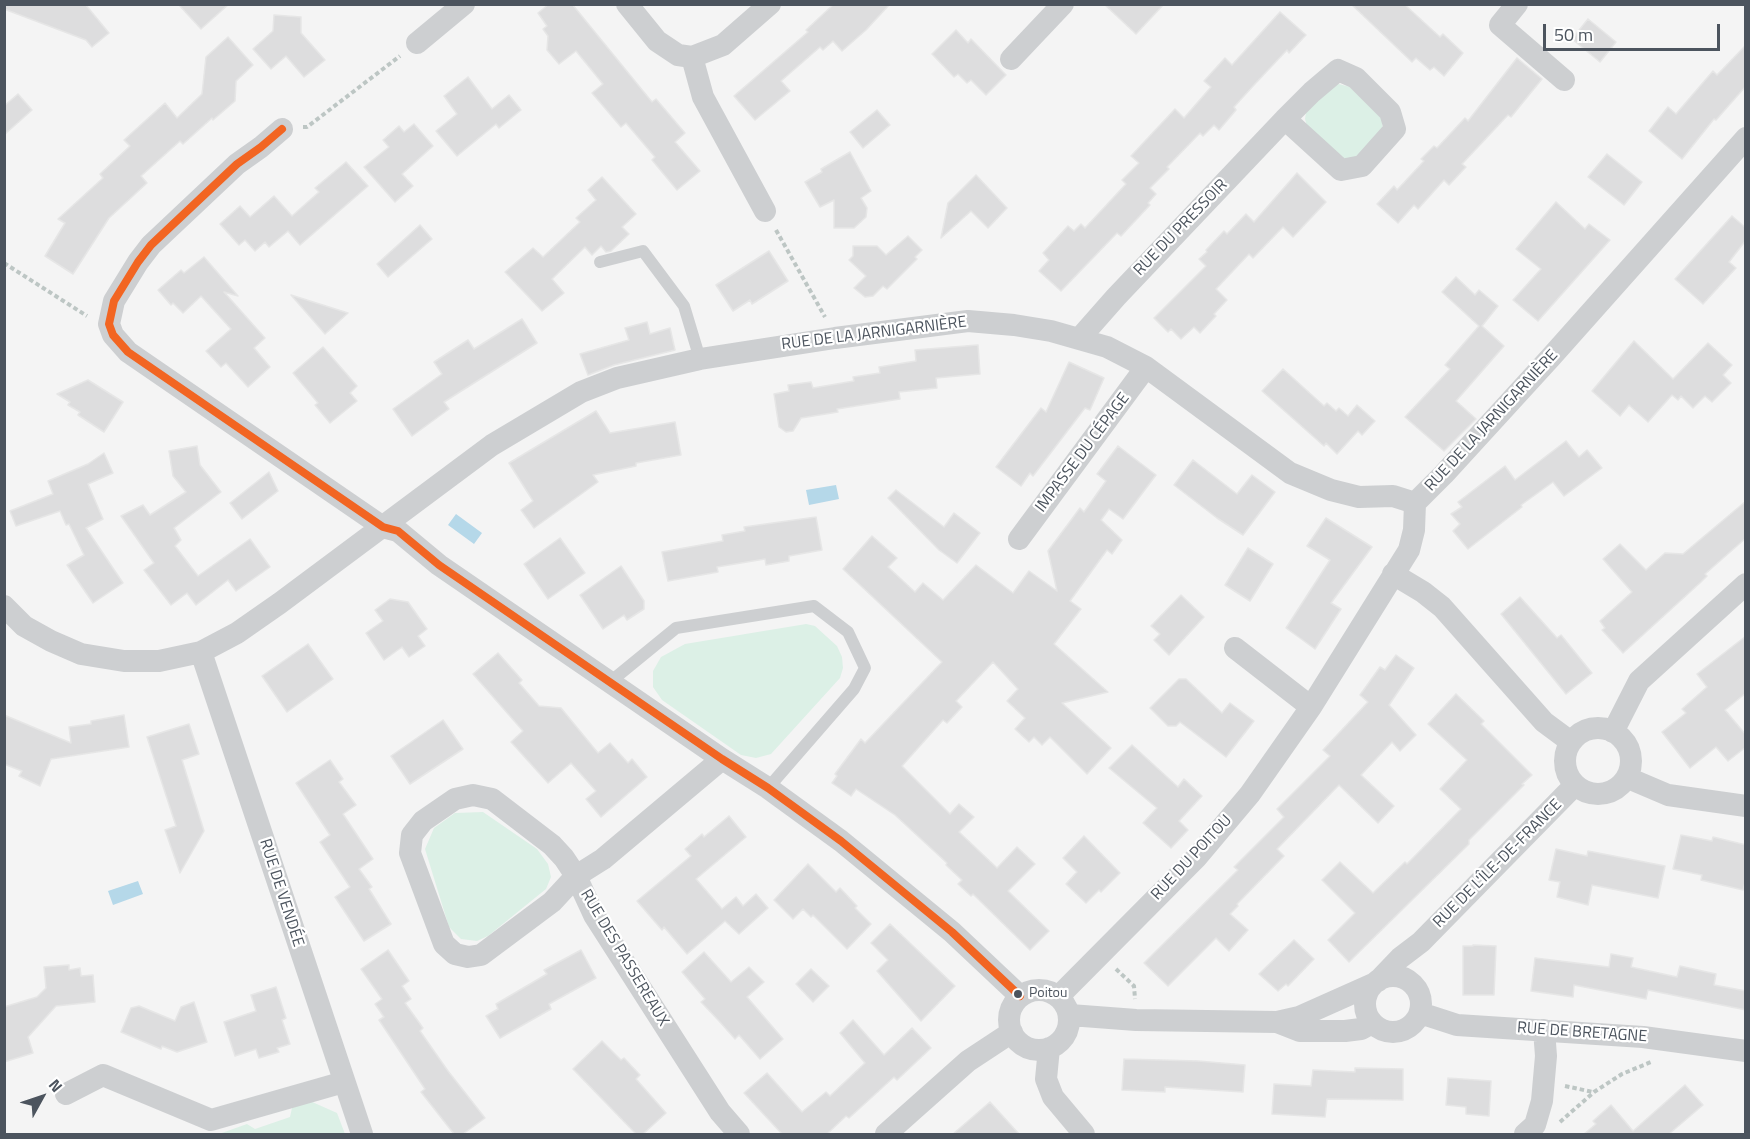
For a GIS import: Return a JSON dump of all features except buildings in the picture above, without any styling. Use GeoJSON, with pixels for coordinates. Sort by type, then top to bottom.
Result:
{"type":"FeatureCollection","features":[{"type":"Feature","properties":{"kind":"street"},"geometry":{"type":"LineString","coordinates":[[417,43],[464,4]]}},
{"type":"Feature","properties":{"kind":"street"},"geometry":{"type":"LineString","coordinates":[[627,4],[657,41],[678,55],[692,57],[723,45],[770,4]]}},
{"type":"Feature","properties":{"kind":"street"},"geometry":{"type":"LineString","coordinates":[[1011,58],[1063,4]]}},
{"type":"Feature","properties":{"kind":"street"},"geometry":{"type":"LineString","coordinates":[[1517,4],[1500,25],[1564,80]]}},
{"type":"Feature","properties":{"kind":"street"},"geometry":{"type":"LineString","coordinates":[[692,57],[703,97],[765,211]]}},
{"type":"Feature","properties":{"kind":"street","name":"RUE DU PRESSOIR"},"geometry":{"type":"LineString","coordinates":[[1079,339],[1285,119],[1338,70],[1356,78],[1390,112],[1395,129],[1362,166],[1341,170],[1285,119]]}},
{"type":"Feature","properties":{"kind":"street"},"geometry":{"type":"LineString","coordinates":[[282,129],[237,164],[151,245],[114,301],[109,324],[113,335],[128,352],[383,527],[398,531],[439,565],[722,759],[768,788],[841,841],[952,932],[1020,996]]}},
{"type":"Feature","properties":{"kind":"street","name":"RUE DE LA JARNIGARNIÈRE"},"geometry":{"type":"LineString","coordinates":[[4,606],[24,626],[81,654],[124,662],[159,661],[201,652],[237,633],[492,444],[581,392],[617,378],[700,358],[968,321],[1051,331],[1107,347],[1146,368],[1290,472],[1331,490],[1359,497],[1393,496],[1415,503],[1559,349],[1746,138]]}},
{"type":"Feature","properties":{"kind":"street","name":"IMPASSE DU CÉPAGE"},"geometry":{"type":"LineString","coordinates":[[1019,539],[1146,368]]}},
{"type":"Feature","properties":{"kind":"street","name":"RUE DU POITOU"},"geometry":{"type":"LineString","coordinates":[[1064,1006],[1101,954],[1197,857],[1231,818],[1311,707],[1409,550],[1414,530],[1415,503]]}},
{"type":"Feature","properties":{"kind":"street"},"geometry":{"type":"LineString","coordinates":[[1393,574],[1423,592],[1442,607],[1544,722],[1571,742]]}},
{"type":"Feature","properties":{"kind":"street"},"geometry":{"type":"LineString","coordinates":[[1613,732],[1639,681],[1746,584]]}},
{"type":"Feature","properties":{"kind":"street"},"geometry":{"type":"LineString","coordinates":[[1235,648],[1311,707]]}},
{"type":"Feature","properties":{"kind":"street","name":"RUE DE VENDÉE"},"geometry":{"type":"LineString","coordinates":[[201,652],[362,1134]]}},
{"type":"Feature","properties":{"kind":"street"},"geometry":{"type":"LineString","coordinates":[[1605,729],[1613,732],[1622,738],[1628,747],[1631,757],[1628,778],[1622,786],[1604,794],[1584,791],[1569,778],[1566,769],[1567,750],[1571,742],[1586,730],[1605,729]]}},
{"type":"Feature","properties":{"kind":"street","name":"RUE DES PASSEREAUX"},"geometry":{"type":"LineString","coordinates":[[722,759],[603,859],[576,876],[594,915],[720,1112],[739,1134]]}},
{"type":"Feature","properties":{"kind":"street"},"geometry":{"type":"LineString","coordinates":[[1628,778],[1668,795],[1746,806]]}},
{"type":"Feature","properties":{"kind":"street","name":"RUE DE L'ÎLE-DE-FRANCE"},"geometry":{"type":"LineString","coordinates":[[1375,983],[1400,958],[1421,942],[1575,785]]}},
{"type":"Feature","properties":{"kind":"street"},"geometry":{"type":"LineString","coordinates":[[473,795],[492,799],[552,845],[576,876],[552,903],[495,946],[481,955],[468,957],[455,954],[440,937],[410,853],[412,835],[423,821],[455,799],[473,795]]}},
{"type":"Feature","properties":{"kind":"street","name":"RUE DE L'ÎLE-DE-FRANCE"},"geometry":{"type":"LineString","coordinates":[[1417,989],[1421,942]]}},
{"type":"Feature","properties":{"kind":"street"},"geometry":{"type":"LineString","coordinates":[[1064,1006],[1066,1034],[1061,1041],[1049,1048],[1030,1048],[1017,1040],[1012,1032],[1010,1013],[1013,1004],[1020,996],[1031,990],[1047,990],[1064,1006],[1136,1020],[1277,1022],[1299,1017],[1386,977],[1404,978],[1417,989],[1420,997],[1420,1013],[1411,1027],[1403,1031],[1387,1032],[1372,1023],[1365,1008],[1365,999],[1375,983]]}},
{"type":"Feature","properties":{"kind":"street","name":"RUE DE BRETAGNE"},"geometry":{"type":"LineString","coordinates":[[1420,1013],[1457,1025],[1643,1036],[1746,1051]]}},
{"type":"Feature","properties":{"kind":"street"},"geometry":{"type":"LineString","coordinates":[[1277,1022],[1300,1031],[1345,1031],[1361,1029],[1372,1023]]}},
{"type":"Feature","properties":{"kind":"street"},"geometry":{"type":"LineString","coordinates":[[1525,1134],[1535,1125],[1542,1101],[1546,1056],[1544,1030]]}},
{"type":"Feature","properties":{"kind":"street"},"geometry":{"type":"LineString","coordinates":[[886,1134],[968,1061],[1012,1032]]}},
{"type":"Feature","properties":{"kind":"street"},"geometry":{"type":"LineString","coordinates":[[1049,1048],[1046,1079],[1053,1097],[1084,1134]]}},
{"type":"Feature","properties":{"kind":"street"},"geometry":{"type":"LineString","coordinates":[[66,1094],[103,1075],[207,1127],[344,1082]]}},
{"type":"Feature","properties":{"kind":"lane"},"geometry":{"type":"LineString","coordinates":[[600,262],[643,251],[684,306],[700,358]]}},
{"type":"Feature","properties":{"kind":"lane"},"geometry":{"type":"LineString","coordinates":[[610,682],[676,628],[814,606],[848,632],[865,668],[854,689],[768,788]]}},
{"type":"Feature","properties":{"kind":"path"},"geometry":{"type":"LineString","coordinates":[[282,129],[307,127],[417,43]]}},
{"type":"Feature","properties":{"kind":"path"},"geometry":{"type":"LineString","coordinates":[[765,211],[835,338]]}},
{"type":"Feature","properties":{"kind":"path"},"geometry":{"type":"LineString","coordinates":[[4,263],[88,316],[109,324]]}},
{"type":"Feature","properties":{"kind":"path"},"geometry":{"type":"LineString","coordinates":[[1101,954],[1134,986],[1136,1020]]}},
{"type":"Feature","properties":{"kind":"path"},"geometry":{"type":"LineString","coordinates":[[1554,1127],[1594,1092],[1622,1074],[1655,1061]]}},
{"type":"Feature","properties":{"kind":"path"},"geometry":{"type":"LineString","coordinates":[[1544,1081],[1594,1092]]}},
{"type":"Feature","properties":{"kind":"green space"},"geometry":{"type":"Polygon","coordinates":[[[1333,85],[1350,87],[1381,116],[1383,128],[1359,156],[1345,159],[1307,126],[1305,119],[1306,113],[1333,85]]]}},
{"type":"Feature","properties":{"kind":"green space"},"geometry":{"type":"Polygon","coordinates":[[[806,624],[815,626],[837,646],[842,657],[843,668],[840,678],[771,754],[756,758],[741,755],[662,700],[653,687],[653,671],[661,657],[685,644],[806,624]]]}},
{"type":"Feature","properties":{"kind":"green space"},"geometry":{"type":"Polygon","coordinates":[[[483,812],[537,849],[548,864],[551,877],[546,889],[488,936],[477,941],[461,939],[449,927],[425,849],[434,828],[455,813],[483,812]]]}},
{"type":"Feature","properties":{"kind":"green space"},"geometry":{"type":"Polygon","coordinates":[[[310,1101],[337,1113],[345,1134],[219,1134],[247,1124],[255,1129],[290,1117],[292,1108],[310,1101]]]}},
{"type":"Feature","properties":{"kind":"water"},"geometry":{"type":"Polygon","coordinates":[[[836,485],[839,499],[809,505],[806,490],[836,485]]]}},
{"type":"Feature","properties":{"kind":"water"},"geometry":{"type":"Polygon","coordinates":[[[456,514],[482,533],[474,544],[448,525],[456,514]]]}},
{"type":"Feature","properties":{"kind":"water"},"geometry":{"type":"Polygon","coordinates":[[[138,881],[143,894],[113,905],[108,891],[138,881]]]}},
{"type":"Feature","properties":{"kind":"transit line"},"geometry":{"type":"LineString","coordinates":[[282,129],[237,164],[151,245],[114,301],[109,324],[113,335],[128,352],[383,527],[398,531],[439,565],[722,759],[768,788],[841,841],[952,932],[1020,996]]}},
{"type":"Feature","properties":{"kind":"place","name":"Poitou"},"geometry":{"type":"Point","coordinates":[1018,994]}}]}
